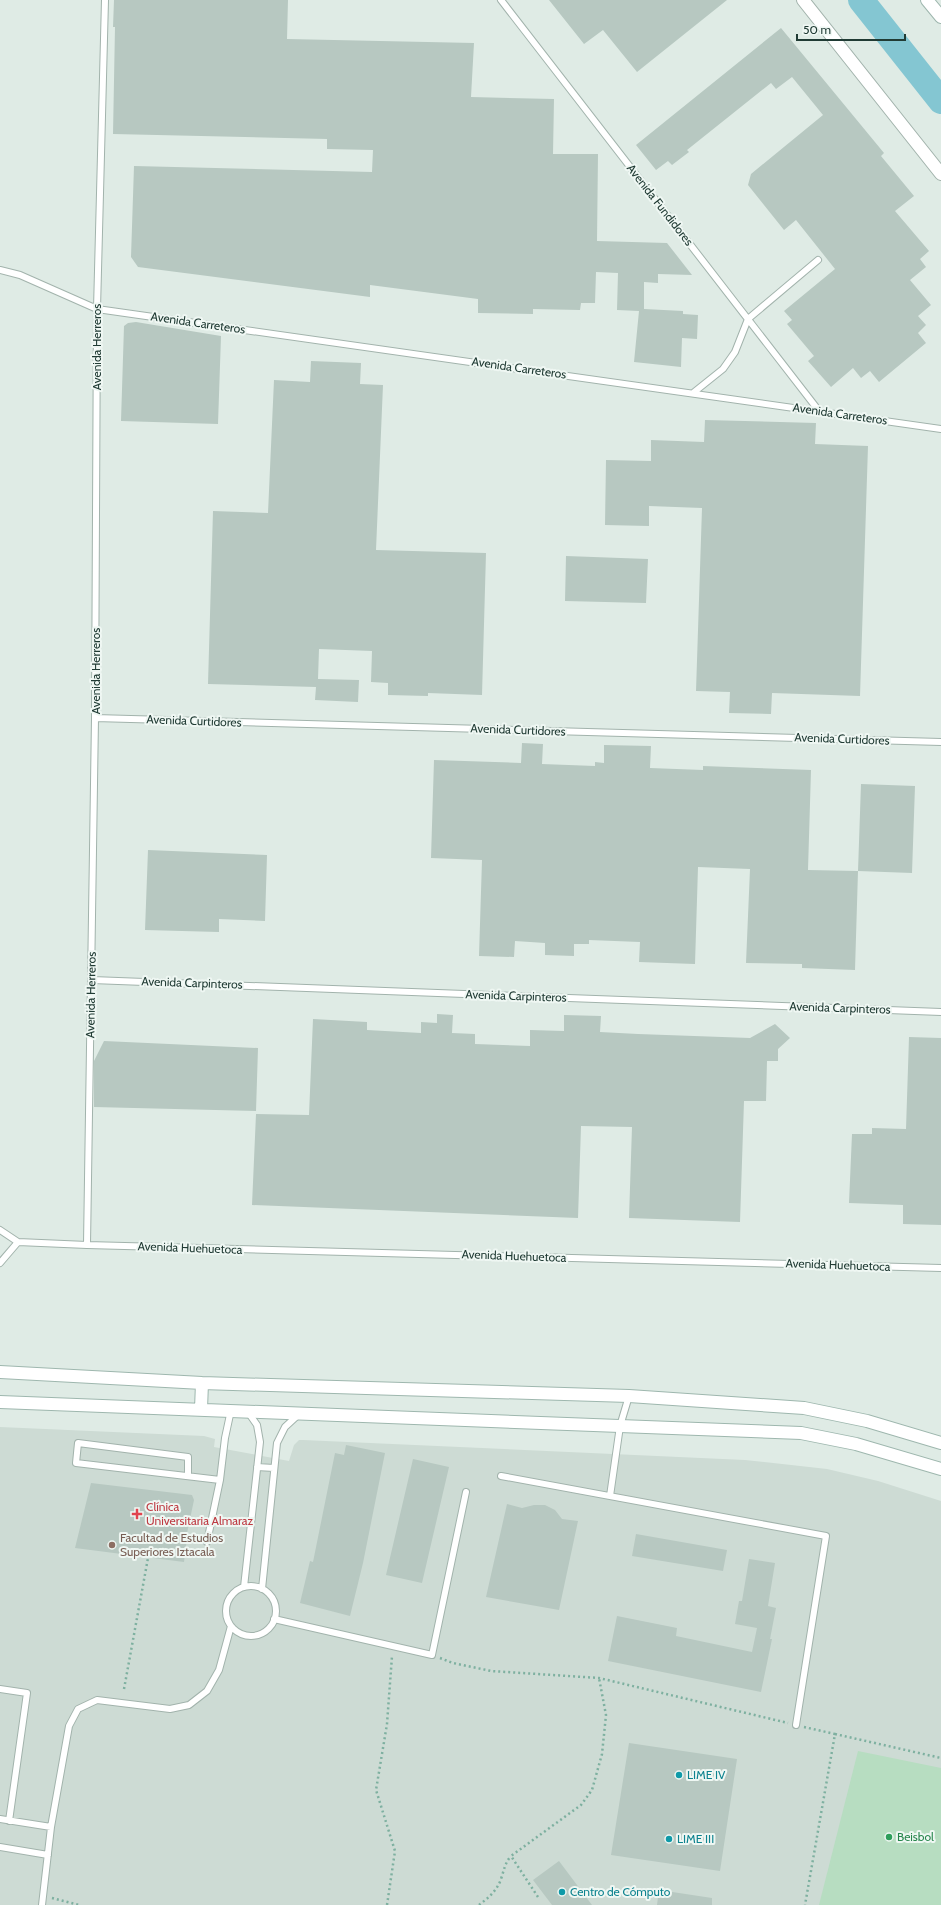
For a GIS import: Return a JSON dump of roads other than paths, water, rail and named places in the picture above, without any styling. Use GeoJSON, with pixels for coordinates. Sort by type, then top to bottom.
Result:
{"type":"FeatureCollection","features":[{"type":"Feature","properties":{"kind":"main road"},"geometry":{"type":"LineString","coordinates":[[803,0],[941,174]]}},
{"type":"Feature","properties":{"kind":"main road"},"geometry":{"type":"LineString","coordinates":[[928,0],[941,16]]}},
{"type":"Feature","properties":{"kind":"main road"},"geometry":{"type":"LineString","coordinates":[[0,1372],[202,1382],[629,1396],[804,1408],[867,1421],[941,1443]]}},
{"type":"Feature","properties":{"kind":"main road"},"geometry":{"type":"LineString","coordinates":[[201,1409],[202,1382]]}},
{"type":"Feature","properties":{"kind":"main road"},"geometry":{"type":"LineString","coordinates":[[0,1402],[801,1433],[856,1444],[941,1469]]}},
{"type":"Feature","properties":{"kind":"lane","name":"Avenida Herreros"},"geometry":{"type":"LineString","coordinates":[[88,1245],[95,718],[97,309],[105,0]]}},
{"type":"Feature","properties":{"kind":"lane","name":"Avenida Fundidores"},"geometry":{"type":"LineString","coordinates":[[501,0],[819,411]]}},
{"type":"Feature","properties":{"kind":"lane"},"geometry":{"type":"LineString","coordinates":[[692,393],[723,369],[735,352],[748,319],[818,260]]}},
{"type":"Feature","properties":{"kind":"lane"},"geometry":{"type":"LineString","coordinates":[[0,270],[20,275],[97,309]]}},
{"type":"Feature","properties":{"kind":"lane","name":"Avenida Carreteros"},"geometry":{"type":"LineString","coordinates":[[97,309],[941,428]]}},
{"type":"Feature","properties":{"kind":"lane","name":"Avenida Curtidores"},"geometry":{"type":"LineString","coordinates":[[95,718],[941,742]]}},
{"type":"Feature","properties":{"kind":"lane","name":"Avenida Carpinteros"},"geometry":{"type":"LineString","coordinates":[[92,980],[941,1012]]}},
{"type":"Feature","properties":{"kind":"lane"},"geometry":{"type":"LineString","coordinates":[[0,1230],[18,1242],[88,1245]]}},
{"type":"Feature","properties":{"kind":"lane"},"geometry":{"type":"LineString","coordinates":[[0,1264],[18,1242]]}},
{"type":"Feature","properties":{"kind":"lane","name":"Avenida Huehuetoca"},"geometry":{"type":"LineString","coordinates":[[88,1245],[941,1268]]}},
{"type":"Feature","properties":{"kind":"lane"},"geometry":{"type":"LineString","coordinates":[[610,1496],[620,1426],[629,1396]]}},
{"type":"Feature","properties":{"kind":"lane"},"geometry":{"type":"LineString","coordinates":[[206,1542],[220,1480],[225,1438],[231,1410]]}},
{"type":"Feature","properties":{"kind":"lane"},"geometry":{"type":"LineString","coordinates":[[244,1587],[260,1434],[255,1422],[247,1411]]}},
{"type":"Feature","properties":{"kind":"lane"},"geometry":{"type":"LineString","coordinates":[[262,1589],[277,1443],[280,1434],[285,1427],[300,1414]]}},
{"type":"Feature","properties":{"kind":"lane"},"geometry":{"type":"LineString","coordinates":[[188,1476],[188,1457],[78,1443],[76,1463],[220,1480]]}},
{"type":"Feature","properties":{"kind":"lane"},"geometry":{"type":"LineString","coordinates":[[257,1467],[274,1468]]}},
{"type":"Feature","properties":{"kind":"lane"},"geometry":{"type":"LineString","coordinates":[[501,1476],[826,1536],[796,1725]]}},
{"type":"Feature","properties":{"kind":"lane"},"geometry":{"type":"LineString","coordinates":[[274,1619],[432,1655],[466,1492]]}},
{"type":"Feature","properties":{"kind":"lane"},"geometry":{"type":"LineString","coordinates":[[250,1586],[262,1589],[269,1594],[274,1602],[276,1611],[270,1627],[263,1633],[255,1636],[246,1636],[237,1632],[226,1618],[226,1608],[229,1599],[235,1592],[244,1587],[250,1586]]}},
{"type":"Feature","properties":{"kind":"lane"},"geometry":{"type":"LineString","coordinates":[[42,1905],[51,1827],[69,1726],[78,1709],[97,1700],[170,1709],[189,1705],[207,1691],[219,1670],[231,1626]]}},
{"type":"Feature","properties":{"kind":"lane"},"geometry":{"type":"LineString","coordinates":[[0,1689],[27,1693],[9,1821]]}},
{"type":"Feature","properties":{"kind":"lane"},"geometry":{"type":"LineString","coordinates":[[0,1820],[51,1827]]}},
{"type":"Feature","properties":{"kind":"lane"},"geometry":{"type":"LineString","coordinates":[[0,1847],[48,1855]]}},
{"type":"Feature","properties":{"kind":"waterway"},"geometry":{"type":"LineString","coordinates":[[861,0],[941,101]]}},
{"type":"Feature","properties":{"kind":"place","name":"Clínica Universitaria Almaraz"},"geometry":{"type":"Point","coordinates":[137,1514]}},
{"type":"Feature","properties":{"kind":"place","name":"Facultad de Estudios Superiores Iztacala"},"geometry":{"type":"Point","coordinates":[112,1545]}},
{"type":"Feature","properties":{"kind":"place","name":"LIME IV"},"geometry":{"type":"Point","coordinates":[679,1775]}},
{"type":"Feature","properties":{"kind":"place","name":"Beisbol"},"geometry":{"type":"Point","coordinates":[889,1837]}},
{"type":"Feature","properties":{"kind":"place","name":"LIME III"},"geometry":{"type":"Point","coordinates":[669,1839]}},
{"type":"Feature","properties":{"kind":"place","name":"Centro de Cómputo"},"geometry":{"type":"Point","coordinates":[562,1892]}}]}
